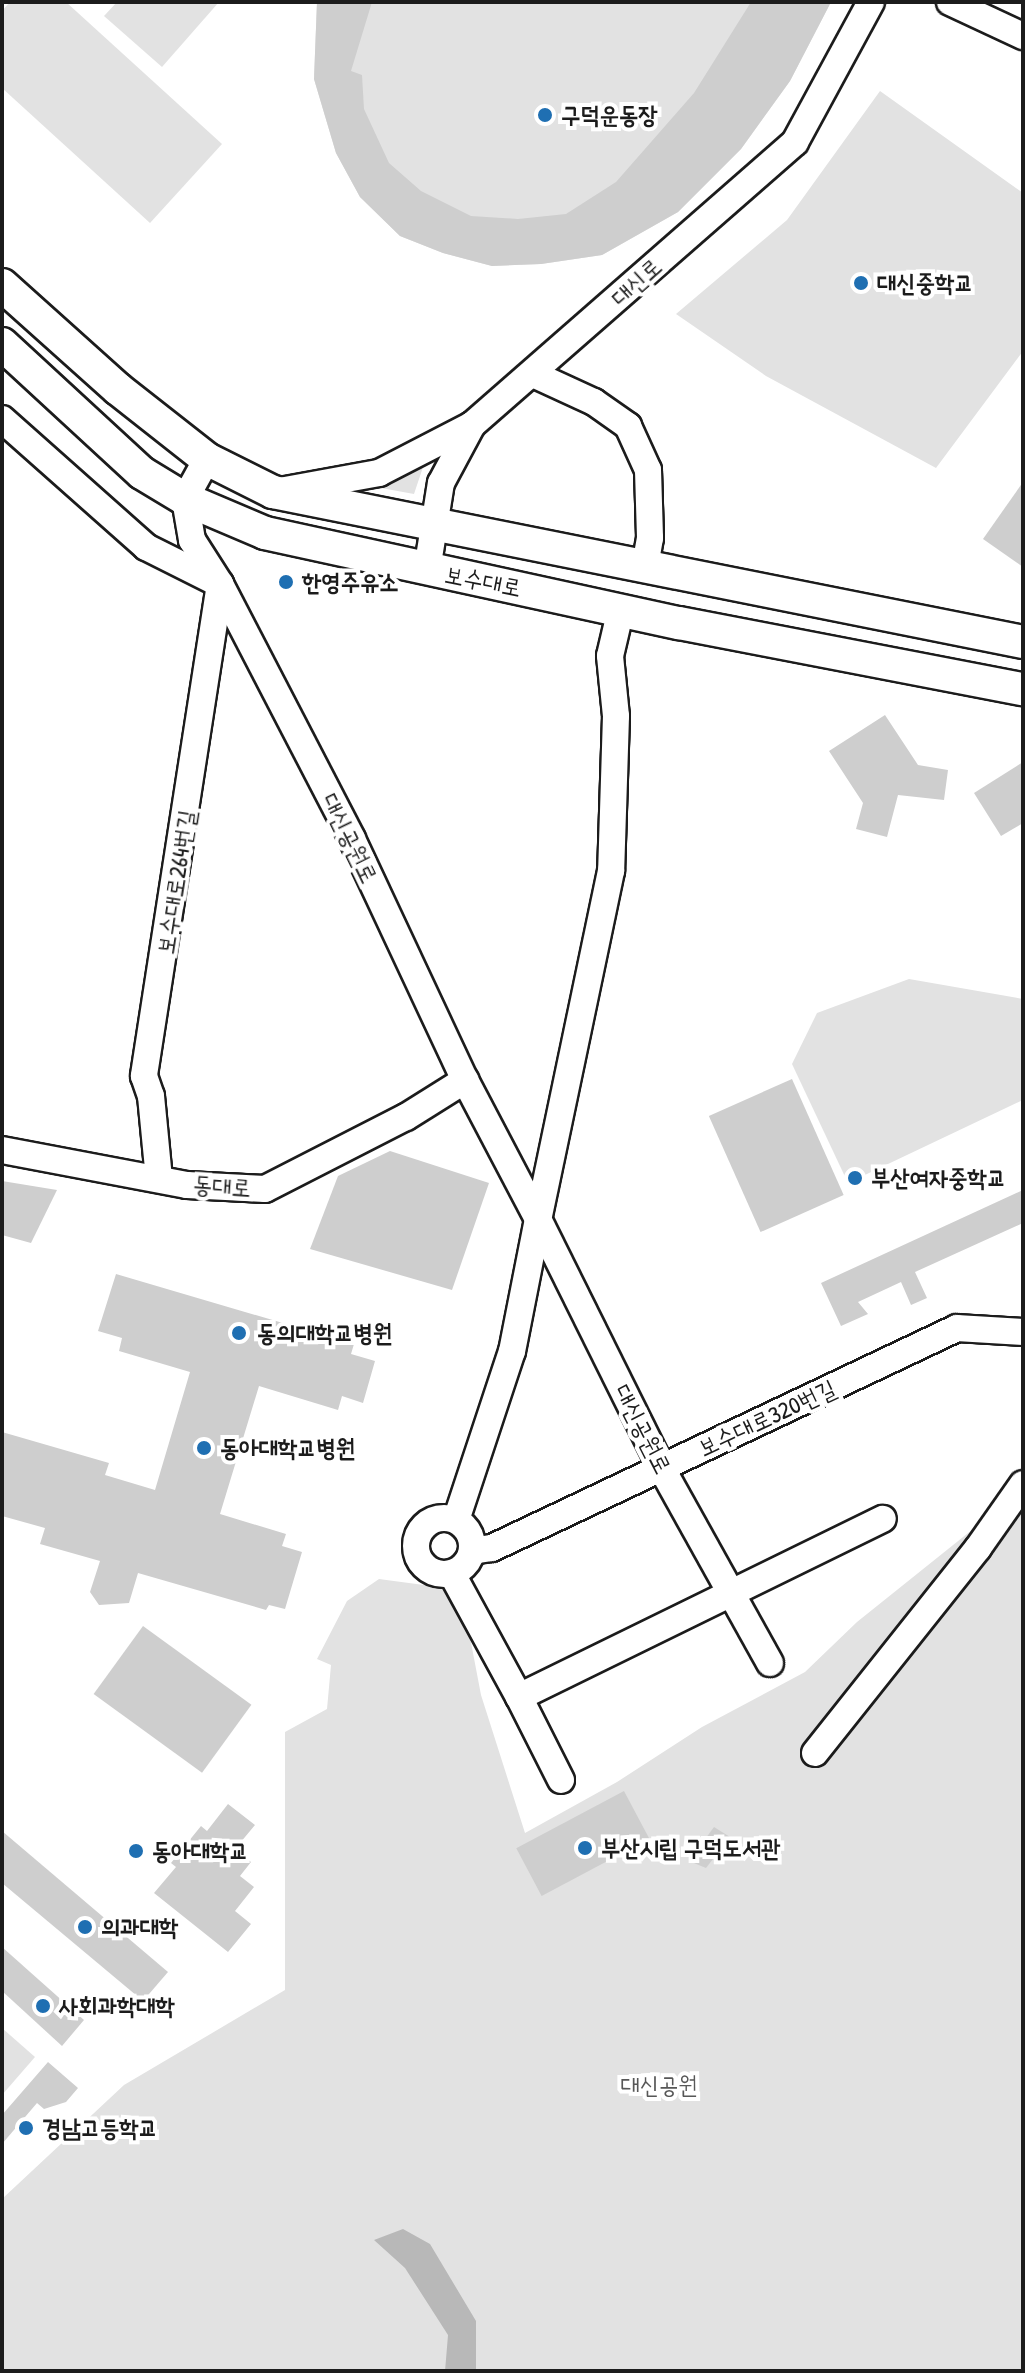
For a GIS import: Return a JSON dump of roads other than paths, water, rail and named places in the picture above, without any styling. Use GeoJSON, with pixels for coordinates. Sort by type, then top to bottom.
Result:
{"type":"FeatureCollection","features":[{"type":"Feature","properties":{"kind":"main road","name":"보수대로"},"geometry":{"type":"LineString","coordinates":[[2,285],[118,389],[207,459],[273,492],[1023,642]]}},
{"type":"Feature","properties":{"kind":"main road","name":"보수대로"},"geometry":{"type":"LineString","coordinates":[[2,344],[142,473],[185,499],[265,533],[427,570],[1023,689]]}},
{"type":"Feature","properties":{"kind":"street","name":"대신로"},"geometry":{"type":"LineString","coordinates":[[427,570],[441,483],[472,425],[795,142],[871,2]]}},
{"type":"Feature","properties":{"kind":"street"},"geometry":{"type":"LineString","coordinates":[[950,2],[1023,36]]}},
{"type":"Feature","properties":{"kind":"street"},"geometry":{"type":"LineString","coordinates":[[533,374],[594,402],[628,426],[648,470],[650,538],[645,567]]}},
{"type":"Feature","properties":{"kind":"street"},"geometry":{"type":"LineString","coordinates":[[2,419],[146,547],[220,584]]}},
{"type":"Feature","properties":{"kind":"street"},"geometry":{"type":"LineString","coordinates":[[273,492],[379,473],[472,425]]}},
{"type":"Feature","properties":{"kind":"street"},"geometry":{"type":"LineString","coordinates":[[185,499],[207,459]]}},
{"type":"Feature","properties":{"kind":"street","name":"대신공원로"},"geometry":{"type":"LineString","coordinates":[[185,499],[192,540],[220,584],[352,839],[465,1080],[662,1469],[770,1663]]}},
{"type":"Feature","properties":{"kind":"street","name":"보수대로264번길"},"geometry":{"type":"LineString","coordinates":[[159,1179],[151,1096],[144,1076],[220,584]]}},
{"type":"Feature","properties":{"kind":"street"},"geometry":{"type":"LineString","coordinates":[[456,1520],[512,1351],[611,871],[616,716],[610,656],[621,609]]}},
{"type":"Feature","properties":{"kind":"street"},"geometry":{"type":"LineString","coordinates":[[987,637],[1023,625]]}},
{"type":"Feature","properties":{"kind":"street","name":"동대로"},"geometry":{"type":"LineString","coordinates":[[2,1150],[159,1179],[230,1189],[265,1189],[406,1117],[465,1080]]}},
{"type":"Feature","properties":{"kind":"street","name":"보수대로320번길"},"geometry":{"type":"LineString","coordinates":[[472,1551],[492,1548],[957,1328],[1023,1332]]}},
{"type":"Feature","properties":{"kind":"street"},"geometry":{"type":"LineString","coordinates":[[815,1753],[978,1548],[1023,1484]]}},
{"type":"Feature","properties":{"kind":"street"},"geometry":{"type":"LineString","coordinates":[[443,1518],[456,1520],[472,1539],[472,1551],[465,1566],[452,1574],[434,1573],[420,1562],[415,1545],[419,1531],[429,1522],[443,1518]]}},
{"type":"Feature","properties":{"kind":"street"},"geometry":{"type":"LineString","coordinates":[[519,1697],[883,1519]]}},
{"type":"Feature","properties":{"kind":"street"},"geometry":{"type":"LineString","coordinates":[[452,1574],[561,1780]]}},
{"type":"Feature","properties":{"kind":"place","name":"구덕운동장"},"geometry":{"type":"Point","coordinates":[545,115]}},
{"type":"Feature","properties":{"kind":"place","name":"대신중학교"},"geometry":{"type":"Point","coordinates":[861,283]}},
{"type":"Feature","properties":{"kind":"place","name":"한영주유소"},"geometry":{"type":"Point","coordinates":[286,582]}},
{"type":"Feature","properties":{"kind":"place","name":"부산여자중학교"},"geometry":{"type":"Point","coordinates":[855,1178]}},
{"type":"Feature","properties":{"kind":"place","name":"동의대학교병원"},"geometry":{"type":"Point","coordinates":[239,1333]}},
{"type":"Feature","properties":{"kind":"place","name":"동아대학교병원"},"geometry":{"type":"Point","coordinates":[204,1448]}},
{"type":"Feature","properties":{"kind":"place","name":"부산시립 구덕도서관"},"geometry":{"type":"Point","coordinates":[585,1848]}},
{"type":"Feature","properties":{"kind":"place","name":"동아대학교"},"geometry":{"type":"Point","coordinates":[136,1851]}},
{"type":"Feature","properties":{"kind":"place","name":"의과대학"},"geometry":{"type":"Point","coordinates":[85,1927]}},
{"type":"Feature","properties":{"kind":"place","name":"사회과학대학"},"geometry":{"type":"Point","coordinates":[43,2006]}},
{"type":"Feature","properties":{"kind":"place","name":"경남고등학교"},"geometry":{"type":"Point","coordinates":[26,2128]}},
{"type":"Feature","properties":{"kind":"park label","name":"대신공원"},"geometry":{"type":"Point","coordinates":[659,2085]}}]}
